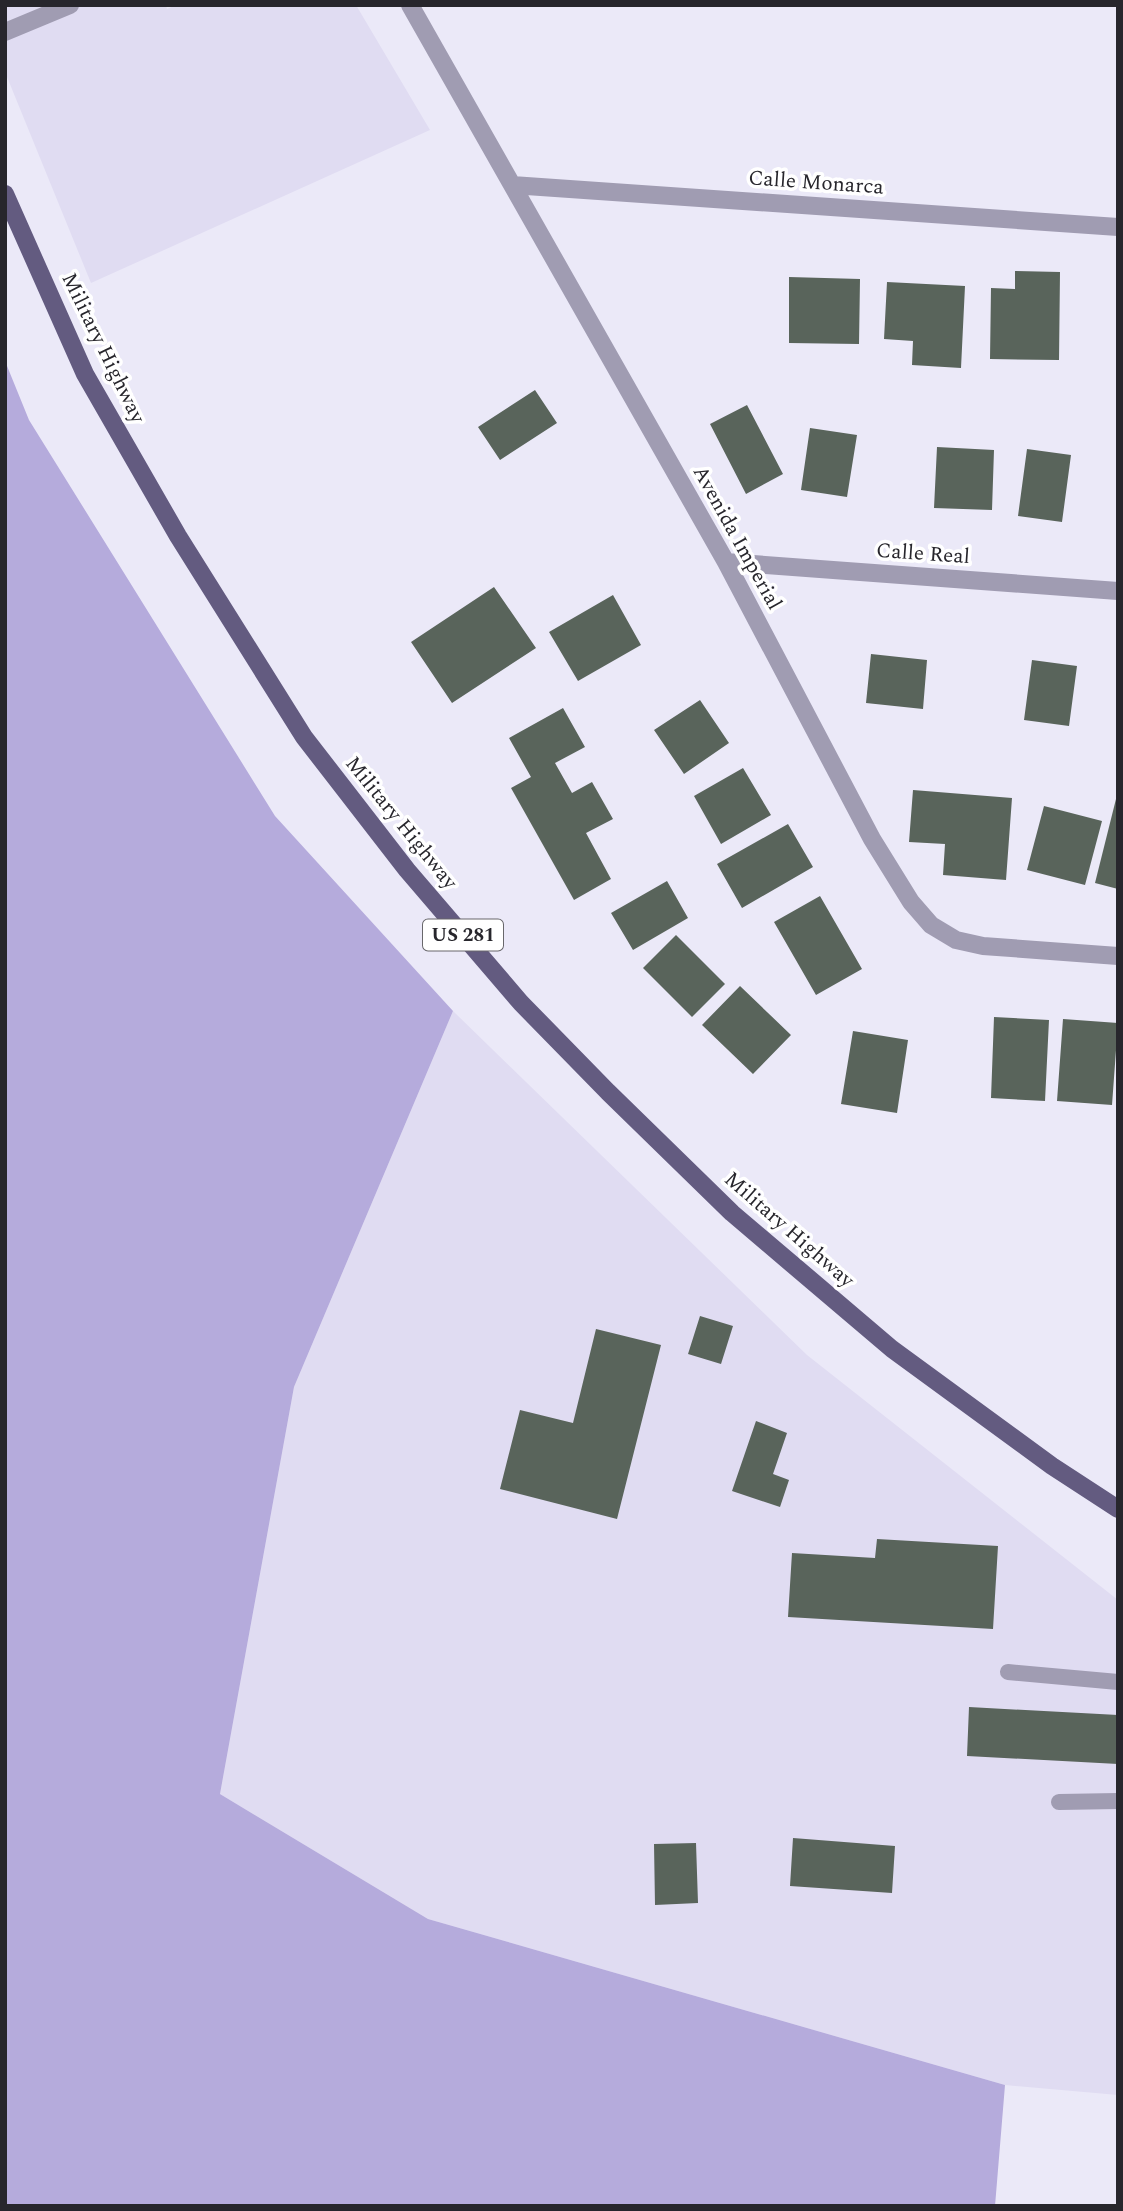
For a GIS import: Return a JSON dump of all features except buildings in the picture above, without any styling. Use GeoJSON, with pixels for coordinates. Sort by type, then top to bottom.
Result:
{"type":"FeatureCollection","features":[{"type":"Feature","properties":{"kind":"main road","name":"Military Highway"},"geometry":{"type":"LineString","coordinates":[[5,194],[85,374],[178,536],[304,737],[407,870],[531,1013],[607,1092],[732,1213],[892,1349],[1052,1466],[1118,1509]]}},
{"type":"Feature","properties":{"kind":"street"},"geometry":{"type":"LineString","coordinates":[[5,32],[70,5]]}},
{"type":"Feature","properties":{"kind":"street","name":"Avenida Imperial"},"geometry":{"type":"LineString","coordinates":[[410,5],[726,562],[872,839],[911,902],[931,925],[956,940],[982,946],[1118,956]]}},
{"type":"Feature","properties":{"kind":"street","name":"Calle Monarca"},"geometry":{"type":"LineString","coordinates":[[512,185],[1118,227]]}},
{"type":"Feature","properties":{"kind":"street","name":"Calle Real"},"geometry":{"type":"LineString","coordinates":[[726,562],[1118,591]]}},
{"type":"Feature","properties":{"kind":"lane"},"geometry":{"type":"LineString","coordinates":[[1008,1672],[1118,1682]]}},
{"type":"Feature","properties":{"kind":"lane"},"geometry":{"type":"LineString","coordinates":[[1059,1802],[1118,1801]]}},
{"type":"Feature","properties":{"kind":"shaded area"},"geometry":{"type":"Polygon","coordinates":[[[5,5],[166,5],[167,9],[176,5],[356,5],[430,130],[91,283],[5,72],[5,5]]]}},
{"type":"Feature","properties":{"kind":"shaded area"},"geometry":{"type":"Polygon","coordinates":[[[5,361],[29,420],[275,816],[453,1011],[294,1387],[220,1794],[428,1919],[1005,2085],[995,2206],[5,2206],[5,361]]]}},
{"type":"Feature","properties":{"kind":"shaded area"},"geometry":{"type":"Polygon","coordinates":[[[453,1011],[807,1355],[1118,1600],[1118,2095],[1005,2085],[428,1919],[220,1794],[294,1387],[453,1011]]]}}]}
